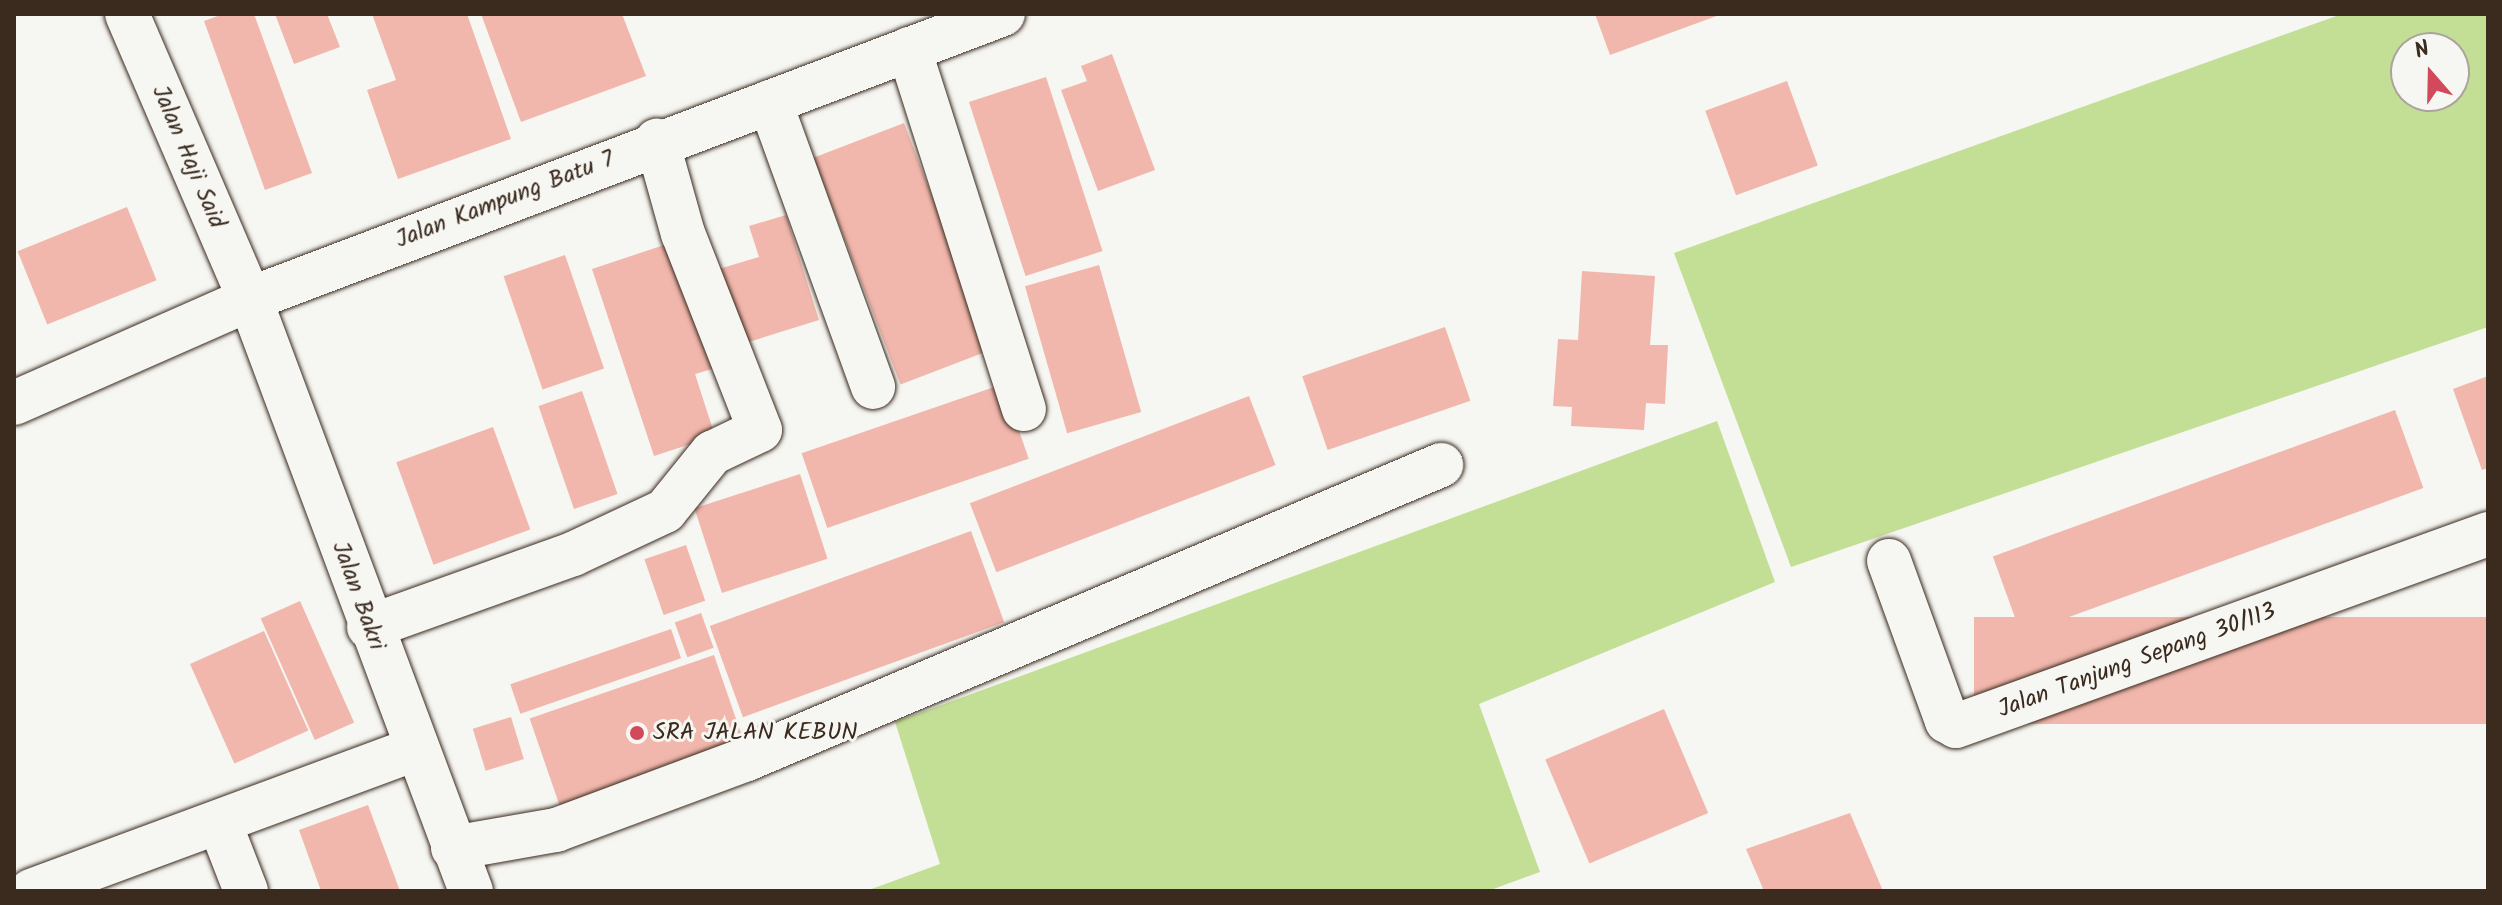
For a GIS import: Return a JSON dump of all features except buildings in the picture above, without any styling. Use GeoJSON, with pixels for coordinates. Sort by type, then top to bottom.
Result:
{"type":"FeatureCollection","features":[{"type":"Feature","properties":{"kind":"street","name":"Jalan Haji Said"},"geometry":{"type":"LineString","coordinates":[[127,14],[250,299]]}},
{"type":"Feature","properties":{"kind":"street","name":"Jalan Kampung Batu 7"},"geometry":{"type":"LineString","coordinates":[[14,403],[250,299],[657,141],[1003,14]]}},
{"type":"Feature","properties":{"kind":"street"},"geometry":{"type":"LineString","coordinates":[[909,49],[1024,409]]}},
{"type":"Feature","properties":{"kind":"street"},"geometry":{"type":"LineString","coordinates":[[770,102],[873,387]]}},
{"type":"Feature","properties":{"kind":"street"},"geometry":{"type":"LineString","coordinates":[[369,627],[573,554],[665,511],[712,453],[760,430],[683,234],[657,141]]}},
{"type":"Feature","properties":{"kind":"street","name":"Jalan Bakri"},"geometry":{"type":"LineString","coordinates":[[250,299],[414,749],[471,891]]}},
{"type":"Feature","properties":{"kind":"street"},"geometry":{"type":"LineString","coordinates":[[453,848],[556,830],[747,759],[1441,465]]}},
{"type":"Feature","properties":{"kind":"street","name":"Jalan Tanjung Sepang 30/113"},"geometry":{"type":"LineString","coordinates":[[1889,561],[1947,721],[1956,726],[2488,534]]}},
{"type":"Feature","properties":{"kind":"street"},"geometry":{"type":"LineString","coordinates":[[31,891],[220,824],[414,749]]}},
{"type":"Feature","properties":{"kind":"street"},"geometry":{"type":"LineString","coordinates":[[220,824],[246,891]]}},
{"type":"Feature","properties":{"kind":"green space"},"geometry":{"type":"Polygon","coordinates":[[[2342,14],[2488,14],[2488,327],[1791,567],[1674,253],[2342,14]]]}},
{"type":"Feature","properties":{"kind":"green space"},"geometry":{"type":"Polygon","coordinates":[[[1717,421],[1775,582],[1479,704],[1540,872],[1488,891],[866,891],[940,864],[895,722],[1717,421]]]}},
{"type":"Feature","properties":{"kind":"place","name":"SRA JALAN KEBUN"},"geometry":{"type":"Point","coordinates":[637,733]}}]}
